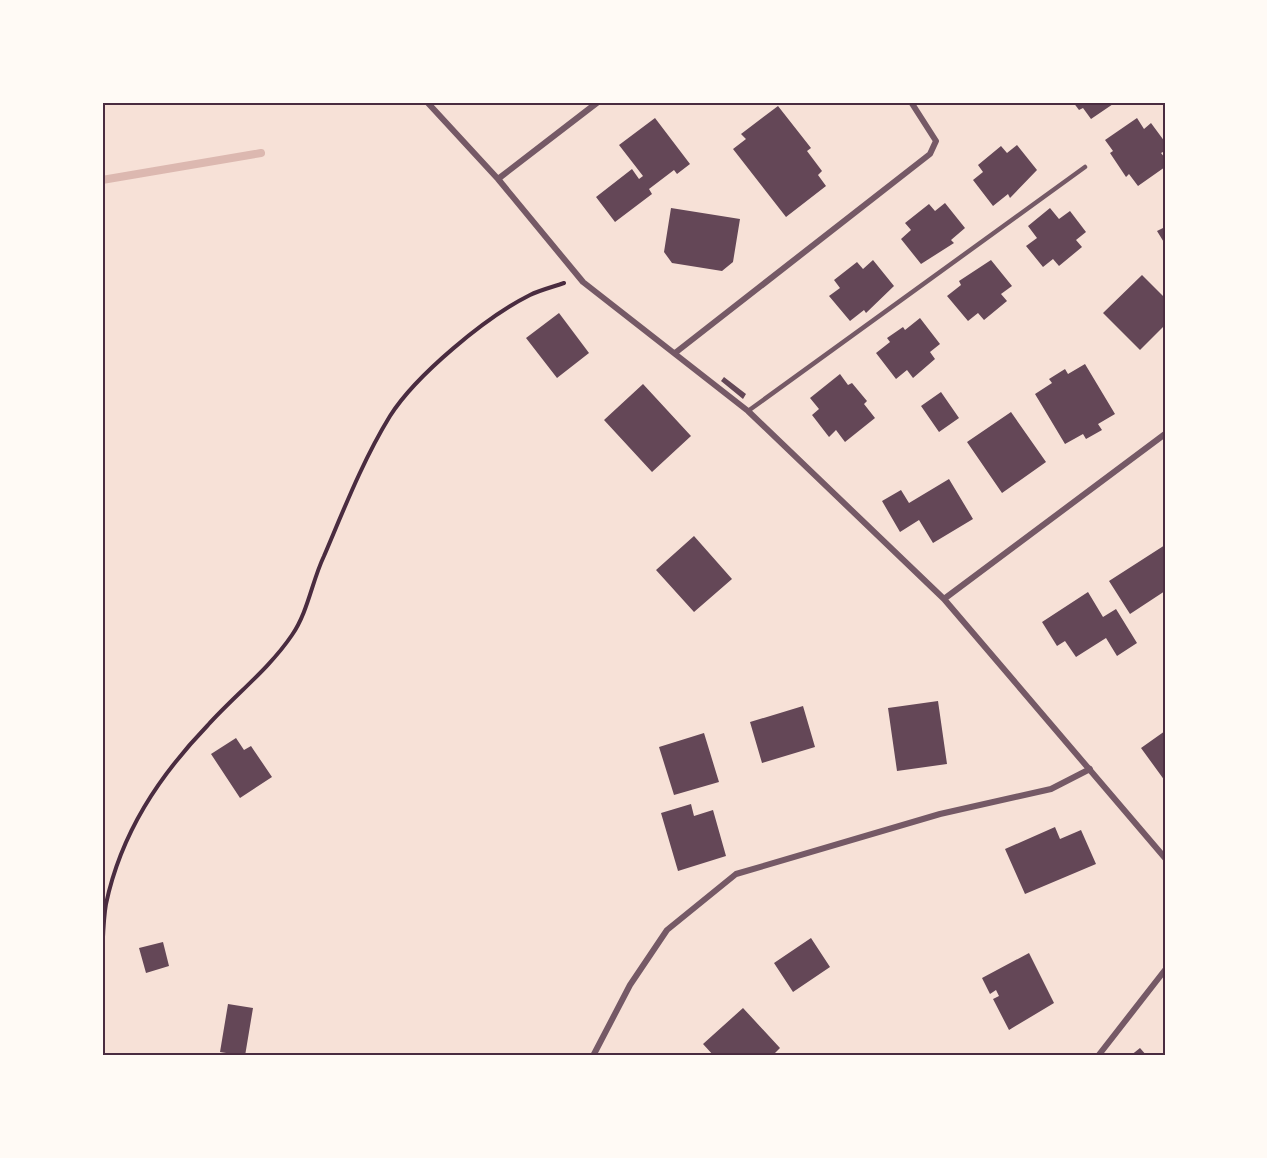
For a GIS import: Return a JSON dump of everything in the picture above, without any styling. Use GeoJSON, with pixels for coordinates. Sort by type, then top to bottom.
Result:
{"type":"FeatureCollection","features":[{"type":"Feature","properties":{"kind":"street"},"geometry":{"type":"LineString","coordinates":[[427,102],[498,179],[583,282],[748,411],[944,599],[1165,858]]}},
{"type":"Feature","properties":{"kind":"street"},"geometry":{"type":"LineString","coordinates":[[498,179],[598,102]]}},
{"type":"Feature","properties":{"kind":"street"},"geometry":{"type":"LineString","coordinates":[[675,353],[930,154],[936,141],[911,102]]}},
{"type":"Feature","properties":{"kind":"street"},"geometry":{"type":"LineString","coordinates":[[944,599],[1165,434]]}},
{"type":"Feature","properties":{"kind":"street"},"geometry":{"type":"LineString","coordinates":[[593,1056],[630,985],[667,930],[736,874],[940,814],[1051,789],[1090,769]]}},
{"type":"Feature","properties":{"kind":"street"},"geometry":{"type":"LineString","coordinates":[[1098,1056],[1165,970]]}},
{"type":"Feature","properties":{"kind":"lane"},"geometry":{"type":"LineString","coordinates":[[748,411],[1084,167]]}},
{"type":"Feature","properties":{"kind":"path"},"geometry":{"type":"LineString","coordinates":[[102,958],[106,905],[125,843],[142,807],[170,767],[269,663],[292,635],[302,616],[312,582],[366,461],[391,414],[420,380],[487,322],[531,294],[566,283],[583,282]]}},
{"type":"Feature","properties":{"kind":"building"},"geometry":{"type":"Polygon","coordinates":[[[1073,102],[1116,102],[1091,119],[1083,108],[1079,110],[1073,102]]]}},
{"type":"Feature","properties":{"kind":"building"},"geometry":{"type":"Polygon","coordinates":[[[778,106],[811,148],[807,151],[822,171],[818,175],[826,186],[786,217],[733,149],[746,139],[741,134],[778,106]]]}},
{"type":"Feature","properties":{"kind":"building"},"geometry":{"type":"Polygon","coordinates":[[[655,118],[690,164],[677,174],[674,170],[649,189],[652,194],[615,222],[596,197],[632,169],[639,179],[643,176],[619,145],[655,118]]]}},
{"type":"Feature","properties":{"kind":"building"},"geometry":{"type":"Polygon","coordinates":[[[1137,118],[1144,129],[1151,123],[1165,142],[1165,151],[1161,153],[1165,158],[1165,167],[1138,186],[1129,174],[1126,177],[1110,153],[1113,151],[1105,140],[1137,118]]]}},
{"type":"Feature","properties":{"kind":"building"},"geometry":{"type":"Polygon","coordinates":[[[1017,145],[1037,170],[1010,198],[1008,194],[993,206],[973,180],[983,172],[978,165],[1001,146],[1007,153],[1017,145]]]}},
{"type":"Feature","properties":{"kind":"building"},"geometry":{"type":"Polygon","coordinates":[[[945,203],[965,228],[951,240],[954,243],[921,264],[901,239],[911,230],[905,223],[929,204],[935,211],[945,203]]]}},
{"type":"Feature","properties":{"kind":"building"},"geometry":{"type":"Polygon","coordinates":[[[671,208],[740,219],[733,262],[722,271],[672,263],[664,252],[671,208]]]}},
{"type":"Feature","properties":{"kind":"building"},"geometry":{"type":"Polygon","coordinates":[[[1050,208],[1059,219],[1070,211],[1086,232],[1076,240],[1082,247],[1059,266],[1053,259],[1043,267],[1026,246],[1037,238],[1028,226],[1050,208]]]}},
{"type":"Feature","properties":{"kind":"building"},"geometry":{"type":"Polygon","coordinates":[[[1165,227],[1165,244],[1157,231],[1165,227]]]}},
{"type":"Feature","properties":{"kind":"building"},"geometry":{"type":"Polygon","coordinates":[[[873,260],[894,286],[866,313],[864,310],[850,321],[829,296],[840,288],[834,280],[857,262],[863,269],[873,260]]]}},
{"type":"Feature","properties":{"kind":"building"},"geometry":{"type":"Polygon","coordinates":[[[991,260],[1012,286],[1001,294],[1007,301],[984,320],[978,313],[968,321],[947,296],[961,285],[959,281],[991,260]]]}},
{"type":"Feature","properties":{"kind":"building"},"geometry":{"type":"Polygon","coordinates":[[[1142,275],[1165,298],[1165,325],[1140,350],[1103,313],[1142,275]]]}},
{"type":"Feature","properties":{"kind":"building"},"geometry":{"type":"Polygon","coordinates":[[[559,313],[589,353],[557,378],[526,338],[559,313]]]}},
{"type":"Feature","properties":{"kind":"building"},"geometry":{"type":"Polygon","coordinates":[[[920,318],[940,344],[930,352],[935,359],[913,378],[907,370],[896,379],[876,353],[890,342],[887,338],[903,327],[905,330],[920,318]]]}},
{"type":"Feature","properties":{"kind":"building"},"geometry":{"type":"Polygon","coordinates":[[[1085,364],[1115,414],[1098,424],[1102,430],[1086,439],[1083,434],[1065,444],[1035,394],[1052,383],[1049,379],[1065,369],[1068,374],[1085,364]]]}},
{"type":"Feature","properties":{"kind":"building"},"geometry":{"type":"Polygon","coordinates":[[[840,374],[848,385],[852,383],[867,401],[864,404],[875,418],[845,442],[836,430],[829,437],[812,415],[819,409],[810,398],[840,374]]]}},
{"type":"Feature","properties":{"kind":"building"},"geometry":{"type":"Polygon","coordinates":[[[724,377],[746,394],[743,399],[721,381],[724,377]]]}},
{"type":"Feature","properties":{"kind":"building"},"geometry":{"type":"Polygon","coordinates":[[[643,384],[691,436],[652,472],[604,420],[643,384]]]}},
{"type":"Feature","properties":{"kind":"building"},"geometry":{"type":"Polygon","coordinates":[[[941,392],[959,418],[939,432],[921,406],[941,392]]]}},
{"type":"Feature","properties":{"kind":"building"},"geometry":{"type":"Polygon","coordinates":[[[1011,412],[1046,462],[1002,493],[967,442],[1011,412]]]}},
{"type":"Feature","properties":{"kind":"building"},"geometry":{"type":"Polygon","coordinates":[[[949,479],[973,519],[933,543],[919,520],[900,532],[882,501],[901,490],[909,503],[949,479]]]}},
{"type":"Feature","properties":{"kind":"building"},"geometry":{"type":"Polygon","coordinates":[[[694,536],[732,579],[694,612],[656,570],[694,536]]]}},
{"type":"Feature","properties":{"kind":"building"},"geometry":{"type":"Polygon","coordinates":[[[1165,545],[1165,591],[1130,614],[1109,581],[1165,545]]]}},
{"type":"Feature","properties":{"kind":"building"},"geometry":{"type":"Polygon","coordinates":[[[1088,592],[1103,617],[1116,609],[1137,643],[1117,656],[1106,638],[1076,657],[1065,641],[1057,646],[1042,622],[1088,592]]]}},
{"type":"Feature","properties":{"kind":"building"},"geometry":{"type":"Polygon","coordinates":[[[938,701],[947,764],[897,771],[888,708],[938,701]]]}},
{"type":"Feature","properties":{"kind":"building"},"geometry":{"type":"Polygon","coordinates":[[[803,706],[815,747],[762,763],[750,722],[803,706]]]}},
{"type":"Feature","properties":{"kind":"building"},"geometry":{"type":"Polygon","coordinates":[[[1165,731],[1165,781],[1141,748],[1165,731]]]}},
{"type":"Feature","properties":{"kind":"building"},"geometry":{"type":"Polygon","coordinates":[[[704,733],[719,782],[674,795],[659,747],[704,733]]]}},
{"type":"Feature","properties":{"kind":"building"},"geometry":{"type":"Polygon","coordinates":[[[236,738],[244,750],[251,746],[272,777],[240,798],[211,754],[236,738]]]}},
{"type":"Feature","properties":{"kind":"building"},"geometry":{"type":"Polygon","coordinates":[[[691,804],[694,816],[713,810],[726,856],[678,871],[661,813],[691,804]]]}},
{"type":"Feature","properties":{"kind":"building"},"geometry":{"type":"Polygon","coordinates":[[[1055,827],[1060,839],[1081,830],[1096,864],[1025,894],[1005,849],[1055,827]]]}},
{"type":"Feature","properties":{"kind":"building"},"geometry":{"type":"Polygon","coordinates":[[[811,938],[830,967],[793,992],[774,963],[811,938]]]}},
{"type":"Feature","properties":{"kind":"building"},"geometry":{"type":"Polygon","coordinates":[[[163,942],[169,966],[146,973],[139,948],[163,942]]]}},
{"type":"Feature","properties":{"kind":"building"},"geometry":{"type":"Polygon","coordinates":[[[1029,953],[1054,1003],[1009,1030],[993,999],[999,996],[996,990],[990,994],[982,978],[1029,953]]]}},
{"type":"Feature","properties":{"kind":"building"},"geometry":{"type":"Polygon","coordinates":[[[228,1004],[253,1008],[245,1056],[220,1052],[228,1004]]]}},
{"type":"Feature","properties":{"kind":"building"},"geometry":{"type":"Polygon","coordinates":[[[743,1008],[780,1048],[772,1056],[714,1056],[703,1044],[743,1008]]]}},
{"type":"Feature","properties":{"kind":"building"},"geometry":{"type":"Polygon","coordinates":[[[1140,1048],[1147,1056],[1130,1056],[1140,1048]]]}},
{"type":"Feature","properties":{"kind":"waterway"},"geometry":{"type":"LineString","coordinates":[[102,180],[261,153]]}}]}
